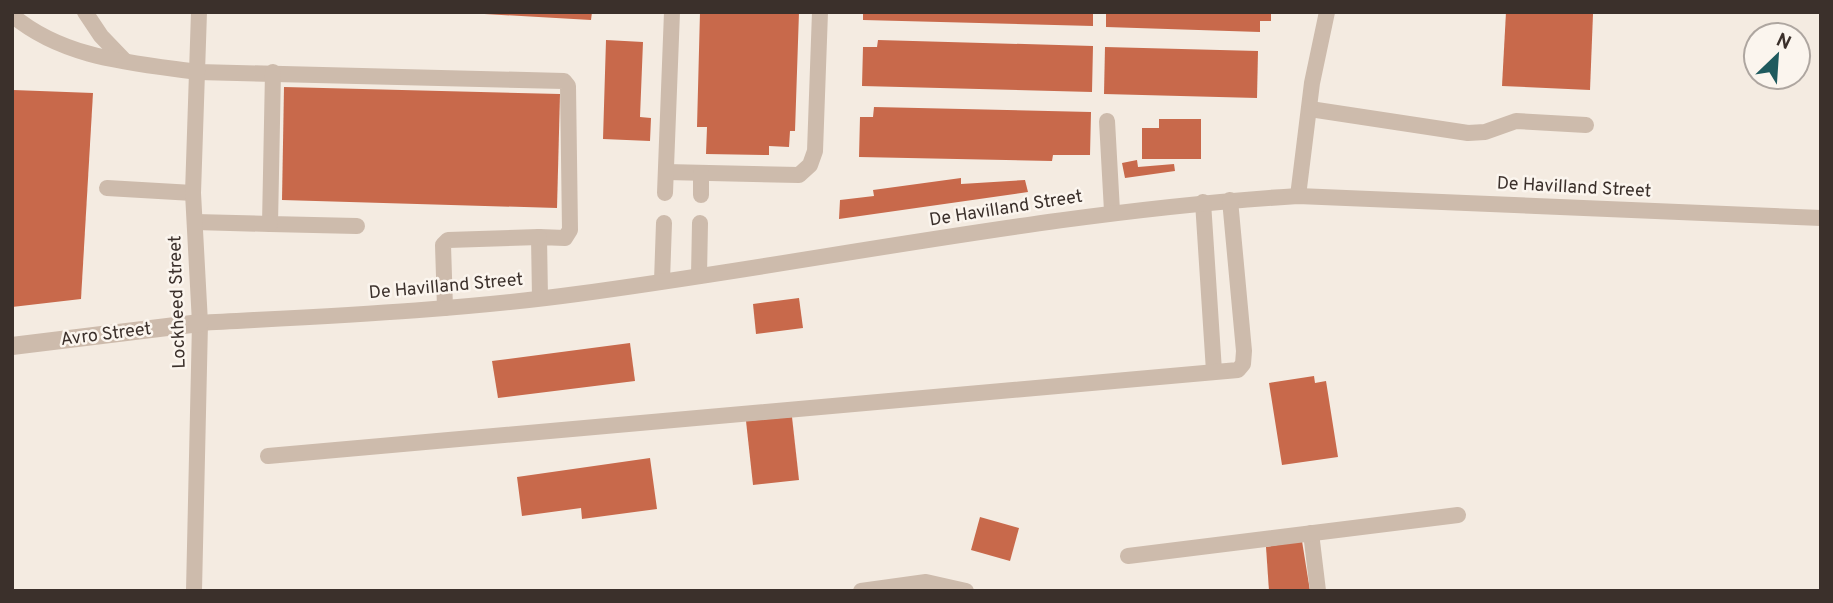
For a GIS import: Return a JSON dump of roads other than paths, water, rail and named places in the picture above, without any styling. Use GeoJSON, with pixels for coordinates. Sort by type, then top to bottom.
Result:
{"type":"FeatureCollection","features":[{"type":"Feature","properties":{"kind":"street","name":"Avro Street"},"geometry":{"type":"LineString","coordinates":[[12,346],[200,323]]}},
{"type":"Feature","properties":{"kind":"lane"},"geometry":{"type":"LineString","coordinates":[[85,12],[101,36],[125,61]]}},
{"type":"Feature","properties":{"kind":"lane","name":"Lockheed Street"},"geometry":{"type":"LineString","coordinates":[[194,591],[200,323],[193,193],[199,12]]}},
{"type":"Feature","properties":{"kind":"lane"},"geometry":{"type":"LineString","coordinates":[[665,193],[672,12]]}},
{"type":"Feature","properties":{"kind":"lane"},"geometry":{"type":"LineString","coordinates":[[666,172],[799,174],[810,165],[815,151],[820,12]]}},
{"type":"Feature","properties":{"kind":"lane"},"geometry":{"type":"LineString","coordinates":[[1298,196],[1327,12]]}},
{"type":"Feature","properties":{"kind":"lane"},"geometry":{"type":"LineString","coordinates":[[12,15],[36,33],[67,48],[125,61],[198,72],[564,81],[568,86],[569,235],[565,238],[449,240],[443,245],[445,308]]}},
{"type":"Feature","properties":{"kind":"lane"},"geometry":{"type":"LineString","coordinates":[[270,224],[273,72]]}},
{"type":"Feature","properties":{"kind":"lane"},"geometry":{"type":"LineString","coordinates":[[1310,109],[1468,134],[1485,132],[1516,121],[1586,125]]}},
{"type":"Feature","properties":{"kind":"lane"},"geometry":{"type":"LineString","coordinates":[[1107,121],[1112,211]]}},
{"type":"Feature","properties":{"kind":"lane"},"geometry":{"type":"LineString","coordinates":[[701,173],[701,195]]}},
{"type":"Feature","properties":{"kind":"lane"},"geometry":{"type":"LineString","coordinates":[[107,188],[193,193]]}},
{"type":"Feature","properties":{"kind":"lane","name":"De Havilland Street"},"geometry":{"type":"LineString","coordinates":[[200,323],[445,308],[540,298],[699,276],[1112,211],[1230,200],[1298,196],[1821,218]]}},
{"type":"Feature","properties":{"kind":"lane"},"geometry":{"type":"LineString","coordinates":[[268,456],[1238,370],[1244,358],[1230,200]]}},
{"type":"Feature","properties":{"kind":"lane"},"geometry":{"type":"LineString","coordinates":[[1203,202],[1213,371]]}},
{"type":"Feature","properties":{"kind":"lane"},"geometry":{"type":"LineString","coordinates":[[194,222],[357,226]]}},
{"type":"Feature","properties":{"kind":"lane"},"geometry":{"type":"LineString","coordinates":[[662,281],[664,223]]}},
{"type":"Feature","properties":{"kind":"lane"},"geometry":{"type":"LineString","coordinates":[[699,276],[700,223]]}},
{"type":"Feature","properties":{"kind":"lane"},"geometry":{"type":"LineString","coordinates":[[539,237],[540,298]]}},
{"type":"Feature","properties":{"kind":"lane"},"geometry":{"type":"LineString","coordinates":[[1129,556],[1458,515]]}},
{"type":"Feature","properties":{"kind":"lane"},"geometry":{"type":"LineString","coordinates":[[1311,533],[1318,591]]}},
{"type":"Feature","properties":{"kind":"lane"},"geometry":{"type":"LineString","coordinates":[[861,591],[926,582],[966,591]]}}]}
